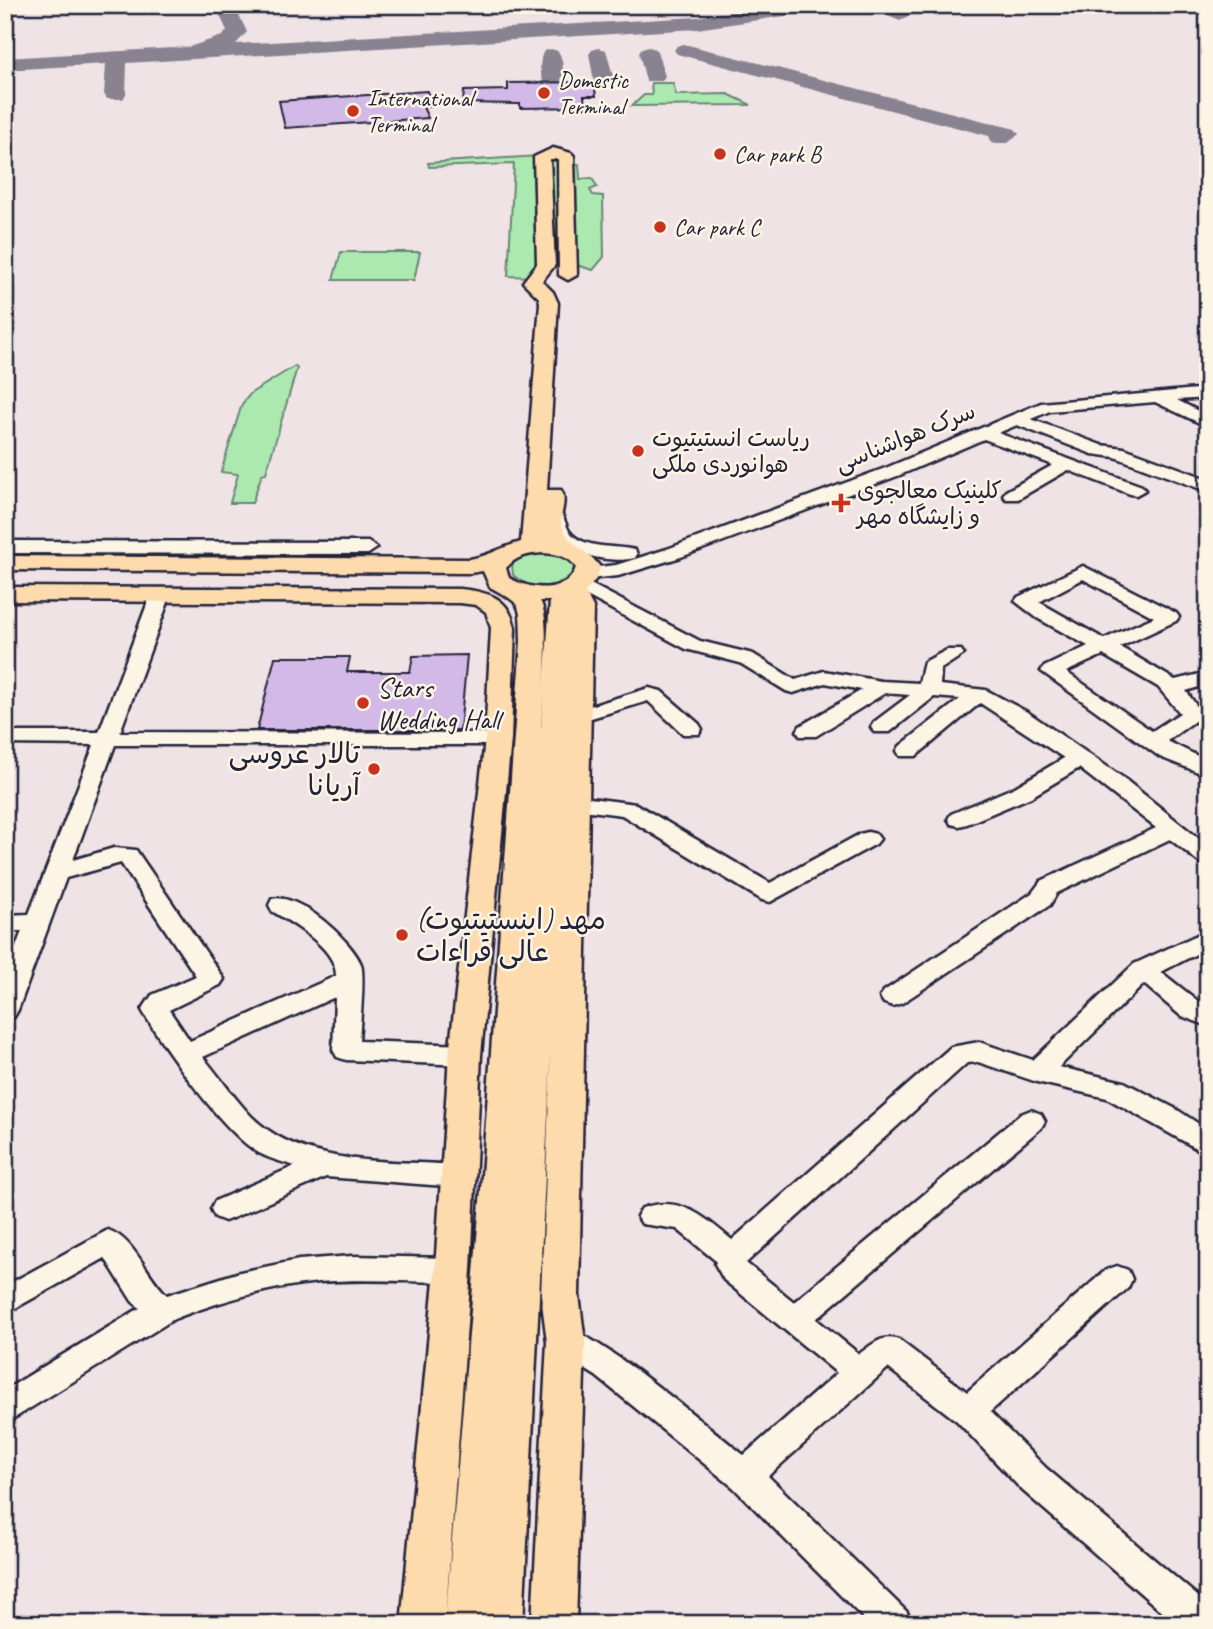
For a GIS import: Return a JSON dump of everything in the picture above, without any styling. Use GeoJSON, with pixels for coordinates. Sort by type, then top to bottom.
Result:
{"type":"FeatureCollection","features":[{"type":"Feature","properties":{"kind":"main road"},"geometry":{"type":"LineString","coordinates":[[535,283],[546,265],[543,156],[557,153],[566,156],[569,282],[563,302],[550,523],[575,574],[581,607],[561,1295],[566,1342],[554,1624]]}},
{"type":"Feature","properties":{"kind":"main road"},"geometry":{"type":"LineString","coordinates":[[535,283],[549,291],[569,282]]}},
{"type":"Feature","properties":{"kind":"main road"},"geometry":{"type":"LineString","coordinates":[[532,546],[549,303],[547,296],[535,283]]}},
{"type":"Feature","properties":{"kind":"main road"},"geometry":{"type":"LineString","coordinates":[[5,563],[470,566],[498,561],[512,551],[532,546],[575,574]]}},
{"type":"Feature","properties":{"kind":"main road"},"geometry":{"type":"LineString","coordinates":[[467,1624],[499,1189],[533,641],[532,607],[507,595],[494,575],[498,561]]}},
{"type":"Feature","properties":{"kind":"main road"},"geometry":{"type":"LineString","coordinates":[[5,580],[384,587],[482,598],[549,595],[575,574]]}},
{"type":"Feature","properties":{"kind":"main road"},"geometry":{"type":"LineString","coordinates":[[501,1624],[575,574]]}},
{"type":"Feature","properties":{"kind":"main road"},"geometry":{"type":"LineString","coordinates":[[5,594],[160,594],[384,587]]}},
{"type":"Feature","properties":{"kind":"main road"},"geometry":{"type":"LineString","coordinates":[[423,1624],[453,1270],[465,1055],[498,739],[503,628],[501,613],[507,595]]}},
{"type":"Feature","properties":{"kind":"street","name":"سرک هواشناسی"},"geometry":{"type":"LineString","coordinates":[[575,574],[618,570],[674,553],[894,471],[1047,406],[1208,393]]}},
{"type":"Feature","properties":{"kind":"street"},"geometry":{"type":"LineString","coordinates":[[1156,397],[1208,422]]}},
{"type":"Feature","properties":{"kind":"street"},"geometry":{"type":"LineString","coordinates":[[1014,418],[1098,450],[1118,452],[1204,484]]}},
{"type":"Feature","properties":{"kind":"street"},"geometry":{"type":"LineString","coordinates":[[575,574],[628,554],[666,547],[979,428],[990,430],[1067,464],[1136,489]]}},
{"type":"Feature","properties":{"kind":"street"},"geometry":{"type":"LineString","coordinates":[[1012,495],[1067,464]]}},
{"type":"Feature","properties":{"kind":"street"},"geometry":{"type":"LineString","coordinates":[[553,493],[556,502],[555,524],[564,535],[591,550],[628,554]]}},
{"type":"Feature","properties":{"kind":"street"},"geometry":{"type":"LineString","coordinates":[[5,547],[368,548]]}},
{"type":"Feature","properties":{"kind":"street"},"geometry":{"type":"LineString","coordinates":[[1154,740],[1192,715],[1173,690],[1146,667],[1104,647],[1025,601],[1083,572],[1169,617],[1104,647],[1051,671],[1168,752],[1208,769]]}},
{"type":"Feature","properties":{"kind":"street"},"geometry":{"type":"LineString","coordinates":[[575,574],[693,645],[746,658],[793,687],[824,677],[881,687],[979,694],[1080,758],[1208,858]]}},
{"type":"Feature","properties":{"kind":"street"},"geometry":{"type":"LineString","coordinates":[[8,998],[160,594]]}},
{"type":"Feature","properties":{"kind":"street"},"geometry":{"type":"LineString","coordinates":[[882,727],[929,691],[931,666],[954,654]]}},
{"type":"Feature","properties":{"kind":"street"},"geometry":{"type":"LineString","coordinates":[[1173,690],[1189,681],[1208,678]]}},
{"type":"Feature","properties":{"kind":"street"},"geometry":{"type":"LineString","coordinates":[[808,731],[881,687]]}},
{"type":"Feature","properties":{"kind":"street"},"geometry":{"type":"LineString","coordinates":[[578,716],[651,694],[691,729]]}},
{"type":"Feature","properties":{"kind":"street"},"geometry":{"type":"LineString","coordinates":[[908,751],[979,694]]}},
{"type":"Feature","properties":{"kind":"street"},"geometry":{"type":"LineString","coordinates":[[5,738],[498,739]]}},
{"type":"Feature","properties":{"kind":"street"},"geometry":{"type":"LineString","coordinates":[[959,819],[1023,792],[1080,758]]}},
{"type":"Feature","properties":{"kind":"street"},"geometry":{"type":"LineString","coordinates":[[575,803],[628,809],[771,894],[868,839]]}},
{"type":"Feature","properties":{"kind":"street"},"geometry":{"type":"LineString","coordinates":[[893,997],[1041,899],[1049,887],[1173,829]]}},
{"type":"Feature","properties":{"kind":"street"},"geometry":{"type":"LineString","coordinates":[[56,873],[114,856],[128,855],[211,979],[161,1001],[155,1006],[155,1010],[185,1054],[242,1124],[269,1145],[324,1166],[458,1176]]}},
{"type":"Feature","properties":{"kind":"street"},"geometry":{"type":"LineString","coordinates":[[281,905],[326,934],[349,966],[346,1050],[465,1055]]}},
{"type":"Feature","properties":{"kind":"street"},"geometry":{"type":"LineString","coordinates":[[5,923],[37,922]]}},
{"type":"Feature","properties":{"kind":"street"},"geometry":{"type":"LineString","coordinates":[[1037,1072],[1143,970],[1208,938]]}},
{"type":"Feature","properties":{"kind":"street"},"geometry":{"type":"LineString","coordinates":[[1143,970],[1190,1009],[1208,1017]]}},
{"type":"Feature","properties":{"kind":"street"},"geometry":{"type":"LineString","coordinates":[[185,1054],[349,979]]}},
{"type":"Feature","properties":{"kind":"street"},"geometry":{"type":"LineString","coordinates":[[859,1373],[730,1264],[733,1257],[960,1054],[979,1052],[1037,1072],[1114,1089],[1166,1116],[1208,1144]]}},
{"type":"Feature","properties":{"kind":"street"},"geometry":{"type":"LineString","coordinates":[[795,1319],[1031,1121]]}},
{"type":"Feature","properties":{"kind":"street"},"geometry":{"type":"LineString","coordinates":[[225,1209],[324,1166]]}},
{"type":"Feature","properties":{"kind":"street"},"geometry":{"type":"LineString","coordinates":[[652,1216],[684,1218],[733,1257]]}},
{"type":"Feature","properties":{"kind":"street"},"geometry":{"type":"LineString","coordinates":[[5,1301],[108,1242],[112,1244],[143,1292],[163,1310]]}},
{"type":"Feature","properties":{"kind":"street"},"geometry":{"type":"LineString","coordinates":[[5,1407],[163,1310],[250,1282],[309,1272],[453,1270]]}},
{"type":"Feature","properties":{"kind":"street"},"geometry":{"type":"LineString","coordinates":[[968,1411],[1117,1279]]}},
{"type":"Feature","properties":{"kind":"street"},"geometry":{"type":"LineString","coordinates":[[566,1342],[607,1366],[745,1476],[888,1622]]}},
{"type":"Feature","properties":{"kind":"street"},"geometry":{"type":"LineString","coordinates":[[745,1476],[888,1350],[968,1411],[1034,1479],[1203,1624]]}},
{"type":"Feature","properties":{"kind":"green space"},"geometry":{"type":"Polygon","coordinates":[[[651,83],[673,83],[676,95],[728,94],[751,105],[632,106],[644,95],[652,95],[651,83]]]}},
{"type":"Feature","properties":{"kind":"green space"},"geometry":{"type":"Polygon","coordinates":[[[539,156],[545,265],[533,277],[508,276],[514,164],[429,167],[428,163],[539,156]]]}},
{"type":"Feature","properties":{"kind":"green space"},"geometry":{"type":"Polygon","coordinates":[[[558,157],[564,265],[551,265],[548,158],[558,157]]]}},
{"type":"Feature","properties":{"kind":"green space"},"geometry":{"type":"Polygon","coordinates":[[[571,164],[579,164],[580,179],[592,178],[597,187],[590,190],[593,195],[603,196],[604,257],[593,270],[576,265],[571,164]]]}},
{"type":"Feature","properties":{"kind":"green space"},"geometry":{"type":"Polygon","coordinates":[[[341,252],[420,252],[414,280],[333,280],[341,252]]]}},
{"type":"Feature","properties":{"kind":"green space"},"geometry":{"type":"Polygon","coordinates":[[[295,366],[297,368],[266,473],[262,474],[252,503],[230,503],[238,474],[221,472],[242,404],[251,393],[295,366]]]}},
{"type":"Feature","properties":{"kind":"green space"},"geometry":{"type":"Polygon","coordinates":[[[545,552],[565,555],[576,565],[577,570],[563,581],[546,586],[529,584],[513,575],[512,564],[525,555],[545,552]]]}},
{"type":"Feature","properties":{"kind":"building","name":"Domestic Terminal"},"geometry":{"type":"Polygon","coordinates":[[[594,82],[596,96],[584,96],[585,107],[520,108],[520,104],[463,103],[464,91],[508,90],[508,83],[594,82]]]}},
{"type":"Feature","properties":{"kind":"building","name":"International Terminal"},"geometry":{"type":"Polygon","coordinates":[[[427,91],[433,106],[423,107],[428,118],[285,128],[279,101],[427,91]]]}},
{"type":"Feature","properties":{"kind":"building","name":"Stars Wedding Hall"},"geometry":{"type":"Polygon","coordinates":[[[467,655],[460,730],[257,730],[275,657],[350,657],[347,672],[410,672],[413,656],[467,655]]]}},
{"type":"Feature","properties":{"kind":"taxiway"},"geometry":{"type":"LineString","coordinates":[[196,51],[229,40],[237,32],[228,10],[221,5]]}},
{"type":"Feature","properties":{"kind":"taxiway"},"geometry":{"type":"LineString","coordinates":[[5,64],[697,23],[819,5]]}},
{"type":"Feature","properties":{"kind":"taxiway"},"geometry":{"type":"LineString","coordinates":[[879,5],[900,15]]}},
{"type":"Feature","properties":{"kind":"taxiway"},"geometry":{"type":"LineString","coordinates":[[684,50],[1007,134],[1000,138]]}},
{"type":"Feature","properties":{"kind":"taxiway"},"geometry":{"type":"LineString","coordinates":[[649,53],[654,76]]}},
{"type":"Feature","properties":{"kind":"taxiway"},"geometry":{"type":"LineString","coordinates":[[599,54],[602,76]]}},
{"type":"Feature","properties":{"kind":"taxiway"},"geometry":{"type":"LineString","coordinates":[[551,55],[552,77]]}},
{"type":"Feature","properties":{"kind":"taxiway"},"geometry":{"type":"LineString","coordinates":[[107,58],[117,60],[115,94]]}},
{"type":"Feature","properties":{"kind":"place","name":"Domestic Terminal"},"geometry":{"type":"Point","coordinates":[544,93]}},
{"type":"Feature","properties":{"kind":"place","name":"International Terminal"},"geometry":{"type":"Point","coordinates":[353,111]}},
{"type":"Feature","properties":{"kind":"place","name":"Car park B"},"geometry":{"type":"Point","coordinates":[720,154]}},
{"type":"Feature","properties":{"kind":"place","name":"Car park C"},"geometry":{"type":"Point","coordinates":[660,227]}},
{"type":"Feature","properties":{"kind":"place","name":"ریاست انستیتیوت هوانوردی ملکی"},"geometry":{"type":"Point","coordinates":[638,451]}},
{"type":"Feature","properties":{"kind":"place","name":"کلینیک معالجوی و زایشگاه مهر"},"geometry":{"type":"Point","coordinates":[841,503]}},
{"type":"Feature","properties":{"kind":"place","name":"Stars Wedding Hall"},"geometry":{"type":"Point","coordinates":[363,703]}},
{"type":"Feature","properties":{"kind":"place","name":"تالار عروسی آریانا"},"geometry":{"type":"Point","coordinates":[374,769]}},
{"type":"Feature","properties":{"kind":"place","name":"مهد (اینستیتیوت) عالی قراءات"},"geometry":{"type":"Point","coordinates":[402,935]}}]}
